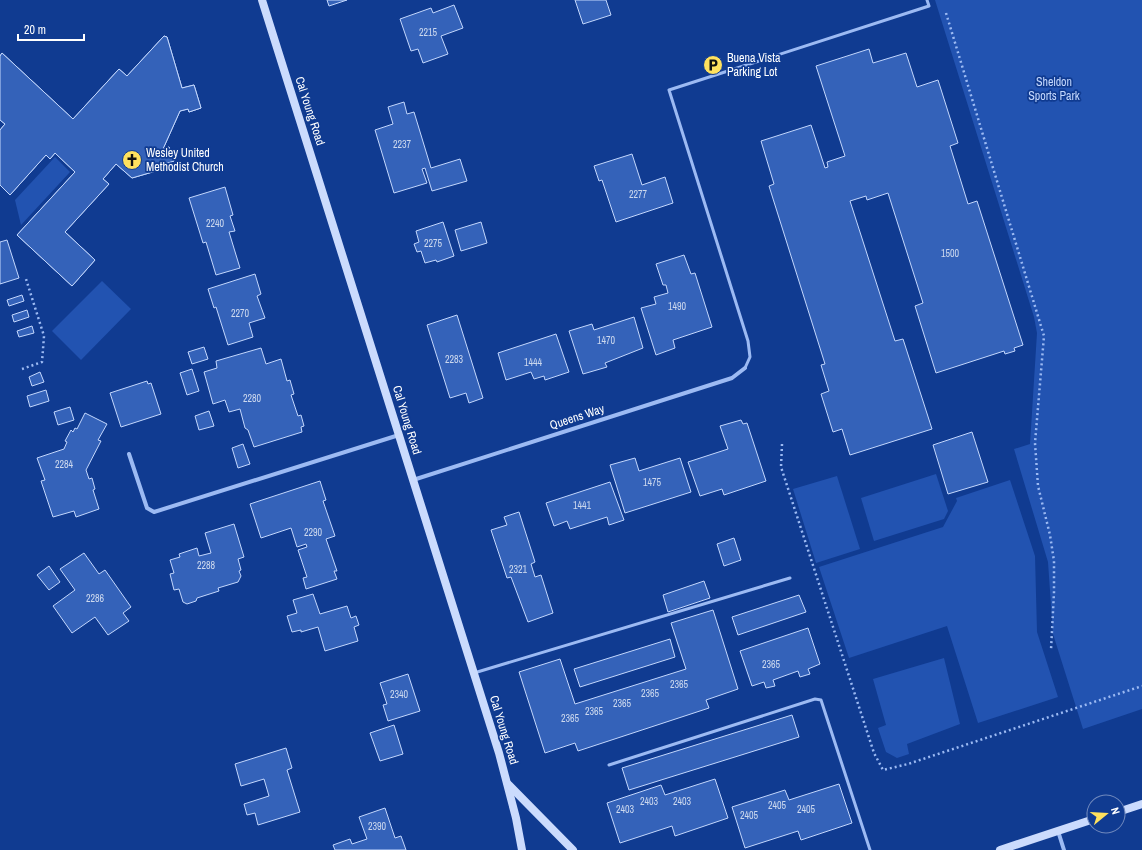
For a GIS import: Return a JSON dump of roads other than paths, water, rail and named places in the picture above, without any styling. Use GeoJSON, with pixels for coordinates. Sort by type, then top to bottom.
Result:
{"type":"FeatureCollection","features":[{"type":"Feature","properties":{"kind":"main road","name":"Cal Young Road"},"geometry":{"type":"LineString","coordinates":[[262,0],[474,674],[507,784],[522,850]]}},
{"type":"Feature","properties":{"kind":"main road"},"geometry":{"type":"LineString","coordinates":[[507,784],[573,850]]}},
{"type":"Feature","properties":{"kind":"main road"},"geometry":{"type":"LineString","coordinates":[[1126,809],[1142,804]]}},
{"type":"Feature","properties":{"kind":"main road"},"geometry":{"type":"LineString","coordinates":[[1000,850],[1086,822]]}},
{"type":"Feature","properties":{"kind":"street","name":"Queens Way"},"geometry":{"type":"LineString","coordinates":[[413,480],[732,378],[745,368]]}},
{"type":"Feature","properties":{"kind":"street"},"geometry":{"type":"LineString","coordinates":[[128,454],[145,504],[150,511],[154,512],[399,435]]}},
{"type":"Feature","properties":{"kind":"street"},"geometry":{"type":"LineString","coordinates":[[1058,831],[1064,850]]}},
{"type":"Feature","properties":{"kind":"lane"},"geometry":{"type":"LineString","coordinates":[[745,368],[750,357],[748,341],[669,90],[929,6],[927,0]]}},
{"type":"Feature","properties":{"kind":"lane"},"geometry":{"type":"LineString","coordinates":[[474,674],[790,578]]}},
{"type":"Feature","properties":{"kind":"lane"},"geometry":{"type":"LineString","coordinates":[[609,765],[818,699],[823,703],[870,850]]}},
{"type":"Feature","properties":{"kind":"place","name":"Buena Vista Parking Lot"},"geometry":{"type":"Point","coordinates":[713,65]}},
{"type":"Feature","properties":{"kind":"place","name":"Wesley United Methodist Church"},"geometry":{"type":"Point","coordinates":[132,160]}},
{"type":"Feature","properties":{"kind":"park label","name":"Sheldon Sports Park"},"geometry":{"type":"Point","coordinates":[1054,89]}}]}
